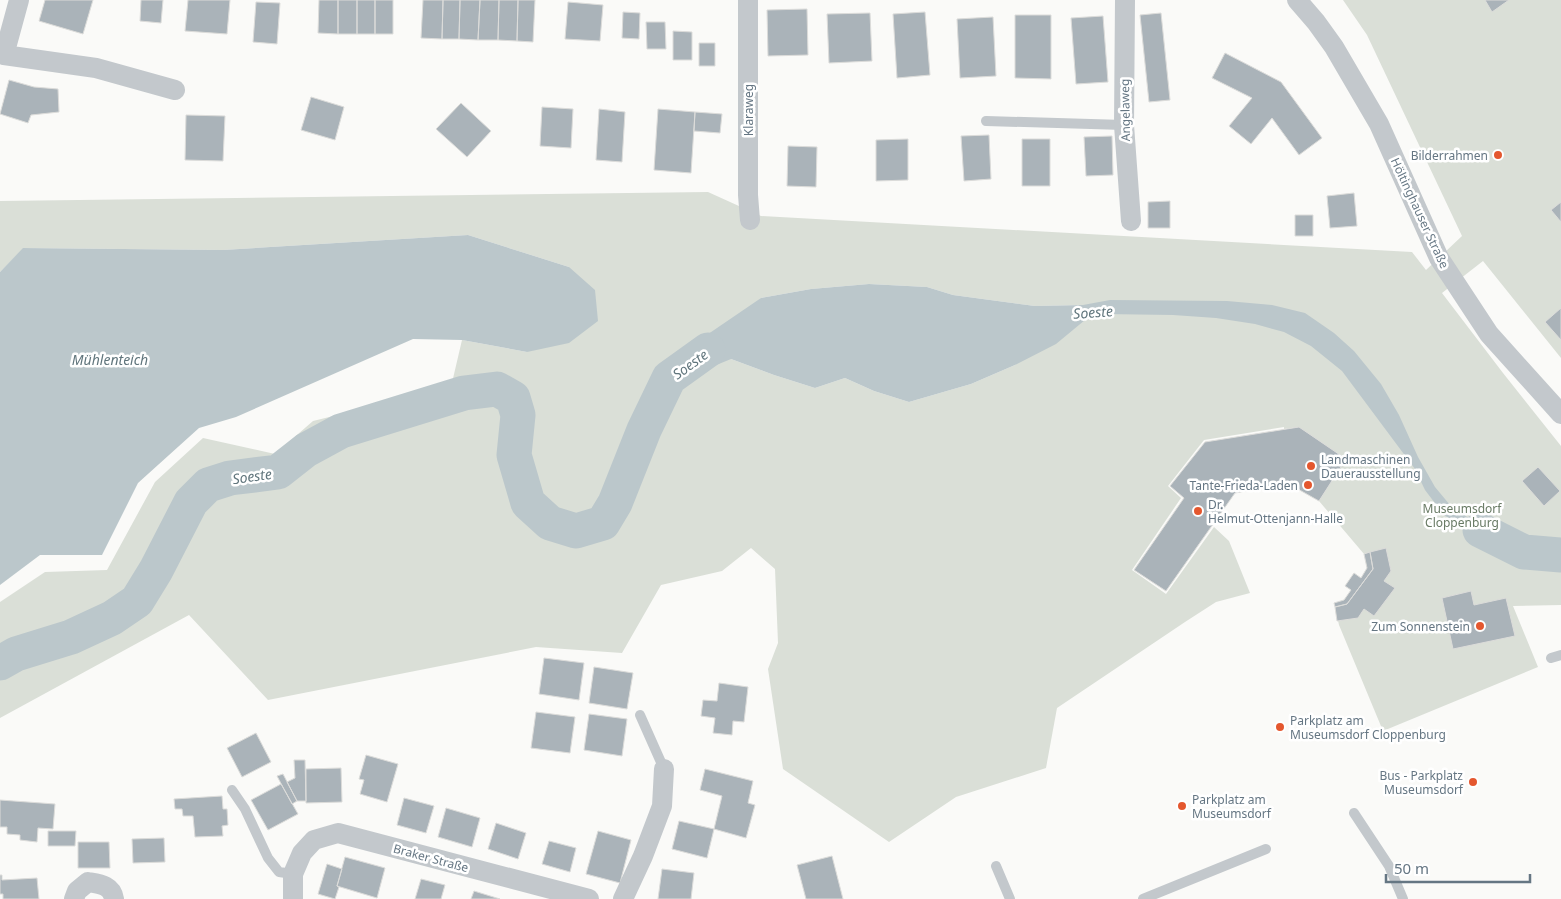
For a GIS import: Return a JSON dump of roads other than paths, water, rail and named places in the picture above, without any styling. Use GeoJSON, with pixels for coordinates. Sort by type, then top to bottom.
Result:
{"type":"FeatureCollection","features":[{"type":"Feature","properties":{"kind":"street"},"geometry":{"type":"LineString","coordinates":[[19,0],[3,58],[96,68],[174,90]]}},
{"type":"Feature","properties":{"kind":"street","name":"Klaraweg"},"geometry":{"type":"LineString","coordinates":[[748,0],[748,195],[750,220]]}},
{"type":"Feature","properties":{"kind":"street","name":"Angelaweg"},"geometry":{"type":"LineString","coordinates":[[1125,0],[1124,125],[1131,221]]}},
{"type":"Feature","properties":{"kind":"street","name":"Höltinghauser Straße"},"geometry":{"type":"LineString","coordinates":[[1298,0],[1334,48],[1379,124],[1444,266],[1489,334],[1561,414]]}},
{"type":"Feature","properties":{"kind":"street"},"geometry":{"type":"LineString","coordinates":[[623,899],[643,856],[662,806],[664,769]]}},
{"type":"Feature","properties":{"kind":"street","name":"Braker Straße"},"geometry":{"type":"LineString","coordinates":[[293,899],[293,874],[302,853],[314,840],[338,833],[588,899]]}},
{"type":"Feature","properties":{"kind":"street"},"geometry":{"type":"LineString","coordinates":[[74,899],[77,890],[88,882],[108,887],[114,895],[114,899]]}},
{"type":"Feature","properties":{"kind":"lane"},"geometry":{"type":"LineString","coordinates":[[986,121],[1124,125]]}},
{"type":"Feature","properties":{"kind":"lane"},"geometry":{"type":"LineString","coordinates":[[640,714],[664,769]]}},
{"type":"Feature","properties":{"kind":"lane"},"geometry":{"type":"LineString","coordinates":[[232,790],[245,809],[268,858],[279,872],[293,874]]}},
{"type":"Feature","properties":{"kind":"lane"},"geometry":{"type":"LineString","coordinates":[[1354,813],[1389,866],[1403,899]]}},
{"type":"Feature","properties":{"kind":"lane"},"geometry":{"type":"LineString","coordinates":[[1143,899],[1266,849]]}},
{"type":"Feature","properties":{"kind":"lane"},"geometry":{"type":"LineString","coordinates":[[996,866],[1010,899]]}},
{"type":"Feature","properties":{"kind":"water","name":"Mühlenteich"},"geometry":{"type":"Polygon","coordinates":[[[468,235],[569,267],[595,290],[598,321],[569,343],[527,352],[462,340],[413,339],[236,417],[199,428],[138,483],[102,555],[40,555],[0,585],[0,272],[23,248],[223,250],[468,235]]]}},
{"type":"Feature","properties":{"kind":"water"},"geometry":{"type":"Polygon","coordinates":[[[869,284],[927,287],[953,295],[1035,306],[1083,305],[1110,300],[1227,301],[1272,305],[1305,313],[1334,333],[1354,351],[1381,384],[1399,415],[1418,457],[1435,487],[1450,505],[1477,524],[1524,552],[1502,545],[1463,527],[1444,515],[1425,490],[1415,469],[1342,371],[1311,346],[1284,332],[1255,324],[1216,318],[1173,315],[1102,314],[1085,320],[1056,344],[1015,365],[971,384],[909,402],[874,391],[845,378],[815,388],[731,359],[675,382],[669,378],[666,372],[695,343],[761,298],[811,289],[869,284]]]}},
{"type":"Feature","properties":{"kind":"waterway","name":"Soeste"},"geometry":{"type":"LineString","coordinates":[[0,663],[16,654],[71,637],[112,618],[137,601],[156,570],[191,502],[208,485],[230,478],[278,472],[306,450],[341,431],[464,393],[497,389],[513,398],[518,415],[514,455],[528,503],[550,523],[576,531],[603,523],[615,503],[644,430],[669,378],[708,350]]}},
{"type":"Feature","properties":{"kind":"waterway","name":"Soeste"},"geometry":{"type":"LineString","coordinates":[[1480,530],[1524,552],[1561,555]]}},
{"type":"Feature","properties":{"kind":"place","name":"Bilderrahmen"},"geometry":{"type":"Point","coordinates":[1498,155]}},
{"type":"Feature","properties":{"kind":"place","name":"Landmaschinen Dauerausstellung"},"geometry":{"type":"Point","coordinates":[1311,466]}},
{"type":"Feature","properties":{"kind":"place","name":"Tante-Frieda-Laden"},"geometry":{"type":"Point","coordinates":[1308,485]}},
{"type":"Feature","properties":{"kind":"place","name":"Dr. Helmut-Ottenjann-Halle"},"geometry":{"type":"Point","coordinates":[1198,511]}},
{"type":"Feature","properties":{"kind":"place","name":"Zum Sonnenstein"},"geometry":{"type":"Point","coordinates":[1480,626]}},
{"type":"Feature","properties":{"kind":"place","name":"Parkplatz am Museumsdorf Cloppenburg"},"geometry":{"type":"Point","coordinates":[1280,727]}},
{"type":"Feature","properties":{"kind":"place","name":"Bus - Parkplatz Museumsdorf"},"geometry":{"type":"Point","coordinates":[1473,782]}},
{"type":"Feature","properties":{"kind":"place","name":"Parkplatz am Museumsdorf"},"geometry":{"type":"Point","coordinates":[1182,806]}},
{"type":"Feature","properties":{"kind":"park label","name":"Museumsdorf Cloppenburg"},"geometry":{"type":"Point","coordinates":[1462,515]}}]}
